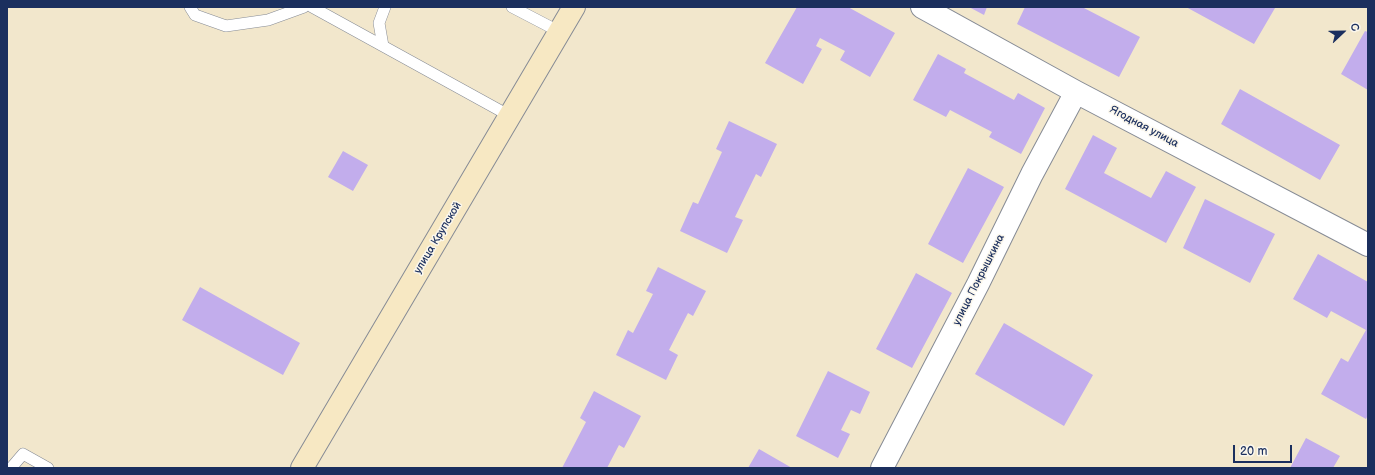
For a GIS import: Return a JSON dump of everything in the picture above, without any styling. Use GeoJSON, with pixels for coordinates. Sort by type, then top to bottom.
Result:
{"type":"FeatureCollection","features":[{"type":"Feature","properties":{"kind":"street","name":"улица Крупской"},"geometry":{"type":"LineString","coordinates":[[302,468],[574,7]]}},
{"type":"Feature","properties":{"kind":"street","name":"Ягодная улица"},"geometry":{"type":"LineString","coordinates":[[922,7],[1076,92],[1368,245]]}},
{"type":"Feature","properties":{"kind":"street","name":"улица Покрышкина"},"geometry":{"type":"LineString","coordinates":[[882,468],[978,284],[1032,174],[1076,92]]}},
{"type":"Feature","properties":{"kind":"lane"},"geometry":{"type":"LineString","coordinates":[[190,7],[195,15],[226,26],[268,20],[304,7]]}},
{"type":"Feature","properties":{"kind":"lane"},"geometry":{"type":"LineString","coordinates":[[312,7],[510,116]]}},
{"type":"Feature","properties":{"kind":"lane"},"geometry":{"type":"LineString","coordinates":[[382,46],[379,23],[386,7]]}},
{"type":"Feature","properties":{"kind":"lane"},"geometry":{"type":"LineString","coordinates":[[512,7],[560,32]]}},
{"type":"Feature","properties":{"kind":"lane"},"geometry":{"type":"LineString","coordinates":[[11,468],[22,454],[48,468]]}},
{"type":"Feature","properties":{"kind":"building"},"geometry":{"type":"Polygon","coordinates":[[[797,7],[848,7],[895,33],[870,77],[840,60],[845,51],[820,38],[816,46],[822,49],[803,84],[765,63],[797,7]]]}},
{"type":"Feature","properties":{"kind":"building"},"geometry":{"type":"Polygon","coordinates":[[[969,7],[987,7],[984,15],[969,7]]]}},
{"type":"Feature","properties":{"kind":"building"},"geometry":{"type":"Polygon","coordinates":[[[1025,7],[1082,7],[1140,37],[1119,77],[1017,24],[1025,7]]]}},
{"type":"Feature","properties":{"kind":"building"},"geometry":{"type":"Polygon","coordinates":[[[1186,7],[1274,7],[1275,8],[1254,44],[1186,7]]]}},
{"type":"Feature","properties":{"kind":"building"},"geometry":{"type":"Polygon","coordinates":[[[1365,31],[1368,32],[1368,90],[1341,74],[1365,31]]]}},
{"type":"Feature","properties":{"kind":"building"},"geometry":{"type":"Polygon","coordinates":[[[938,54],[966,69],[964,73],[1014,100],[1018,93],[1045,108],[1021,154],[989,137],[992,132],[950,110],[946,117],[913,100],[938,54]]]}},
{"type":"Feature","properties":{"kind":"building"},"geometry":{"type":"Polygon","coordinates":[[[1240,89],[1340,145],[1320,180],[1221,124],[1240,89]]]}},
{"type":"Feature","properties":{"kind":"building"},"geometry":{"type":"Polygon","coordinates":[[[729,121],[777,144],[761,177],[756,174],[735,217],[743,220],[727,253],[680,231],[693,202],[698,204],[722,152],[716,149],[729,121]]]}},
{"type":"Feature","properties":{"kind":"building"},"geometry":{"type":"Polygon","coordinates":[[[1093,135],[1117,148],[1104,173],[1151,198],[1166,171],[1196,187],[1166,243],[1065,189],[1093,135]]]}},
{"type":"Feature","properties":{"kind":"building"},"geometry":{"type":"Polygon","coordinates":[[[343,151],[368,165],[353,191],[328,177],[343,151]]]}},
{"type":"Feature","properties":{"kind":"building"},"geometry":{"type":"Polygon","coordinates":[[[968,168],[1004,187],[963,263],[928,244],[968,168]]]}},
{"type":"Feature","properties":{"kind":"building"},"geometry":{"type":"Polygon","coordinates":[[[1205,199],[1275,234],[1250,283],[1183,248],[1205,199]]]}},
{"type":"Feature","properties":{"kind":"building"},"geometry":{"type":"Polygon","coordinates":[[[1318,254],[1368,282],[1368,415],[1366,419],[1321,394],[1341,358],[1348,362],[1366,330],[1331,311],[1327,318],[1293,299],[1318,254]]]}},
{"type":"Feature","properties":{"kind":"building"},"geometry":{"type":"Polygon","coordinates":[[[658,267],[706,291],[693,316],[688,313],[669,350],[678,355],[666,380],[616,355],[628,330],[633,333],[653,294],[646,291],[658,267]]]}},
{"type":"Feature","properties":{"kind":"building"},"geometry":{"type":"Polygon","coordinates":[[[916,273],[952,293],[912,368],[876,349],[916,273]]]}},
{"type":"Feature","properties":{"kind":"building"},"geometry":{"type":"Polygon","coordinates":[[[200,287],[300,343],[283,375],[182,320],[200,287]]]}},
{"type":"Feature","properties":{"kind":"building"},"geometry":{"type":"Polygon","coordinates":[[[1004,323],[1093,375],[1064,426],[975,374],[1004,323]]]}},
{"type":"Feature","properties":{"kind":"building"},"geometry":{"type":"Polygon","coordinates":[[[828,371],[870,392],[860,414],[851,410],[841,430],[850,434],[838,458],[796,436],[828,371]]]}},
{"type":"Feature","properties":{"kind":"building"},"geometry":{"type":"Polygon","coordinates":[[[594,391],[641,416],[624,448],[619,445],[607,468],[562,468],[586,422],[580,418],[594,391]]]}},
{"type":"Feature","properties":{"kind":"building"},"geometry":{"type":"Polygon","coordinates":[[[1306,438],[1340,456],[1333,468],[1290,468],[1306,438]]]}},
{"type":"Feature","properties":{"kind":"building"},"geometry":{"type":"Polygon","coordinates":[[[759,449],[792,468],[748,468],[759,449]]]}}]}
